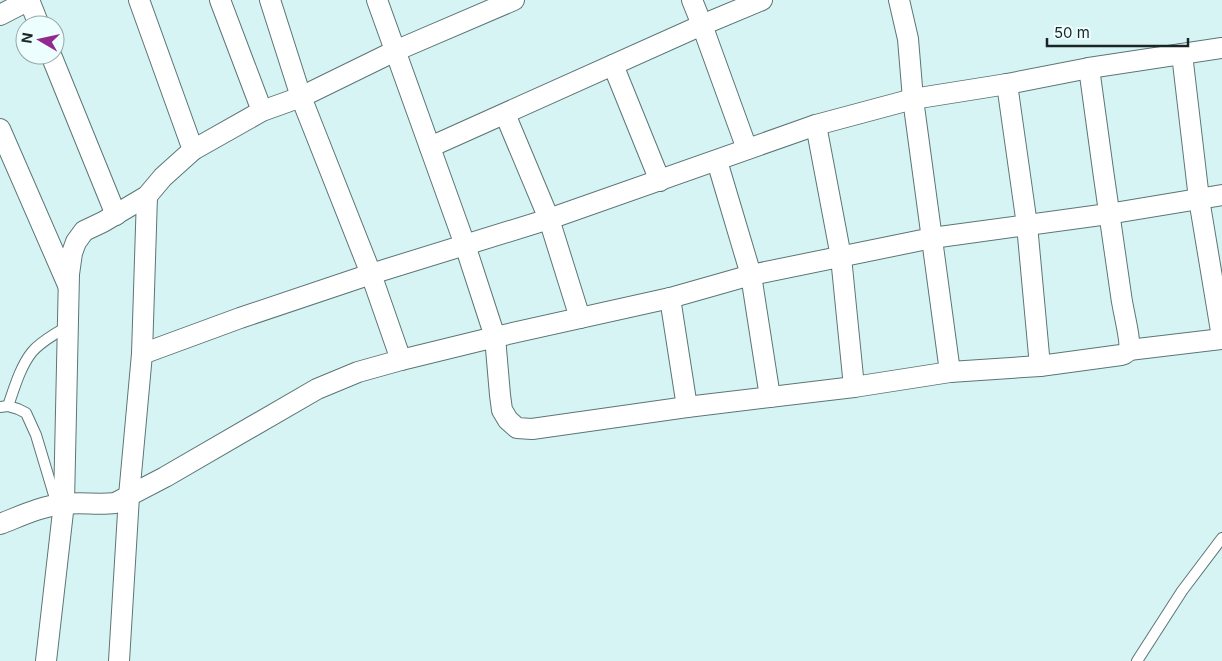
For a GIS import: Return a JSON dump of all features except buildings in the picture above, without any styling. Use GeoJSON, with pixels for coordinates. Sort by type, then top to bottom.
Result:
{"type":"FeatureCollection","features":[{"type":"Feature","properties":{"kind":"street"},"geometry":{"type":"LineString","coordinates":[[0,15],[30,0],[35,15]]}},
{"type":"Feature","properties":{"kind":"street"},"geometry":{"type":"LineString","coordinates":[[138,0],[193,150]]}},
{"type":"Feature","properties":{"kind":"street"},"geometry":{"type":"LineString","coordinates":[[220,0],[262,111]]}},
{"type":"Feature","properties":{"kind":"street"},"geometry":{"type":"LineString","coordinates":[[270,0],[301,98],[371,274],[401,360]]}},
{"type":"Feature","properties":{"kind":"street"},"geometry":{"type":"LineString","coordinates":[[377,0],[465,245],[495,337],[502,410],[508,420],[517,428],[532,429],[687,407],[854,387],[950,372],[1040,366],[1121,355],[1129,350],[1222,338],[1199,199],[1182,54]]}},
{"type":"Feature","properties":{"kind":"street"},"geometry":{"type":"LineString","coordinates":[[46,661],[61,504],[69,288],[72,253],[76,242],[84,231],[148,196],[163,176],[193,150],[262,111],[301,98],[395,51],[514,0]]}},
{"type":"Feature","properties":{"kind":"street"},"geometry":{"type":"LineString","coordinates":[[692,0],[747,149]]}},
{"type":"Feature","properties":{"kind":"street"},"geometry":{"type":"LineString","coordinates":[[430,147],[762,0]]}},
{"type":"Feature","properties":{"kind":"street"},"geometry":{"type":"LineString","coordinates":[[899,0],[908,39],[913,99],[950,372]]}},
{"type":"Feature","properties":{"kind":"street"},"geometry":{"type":"LineString","coordinates":[[142,354],[240,318],[371,274],[549,219],[816,125],[913,99],[1007,84],[1089,68],[1222,48]]}},
{"type":"Feature","properties":{"kind":"street"},"geometry":{"type":"LineString","coordinates":[[55,65],[116,215]]}},
{"type":"Feature","properties":{"kind":"street"},"geometry":{"type":"LineString","coordinates":[[612,65],[660,181]]}},
{"type":"Feature","properties":{"kind":"street"},"geometry":{"type":"LineString","coordinates":[[1089,68],[1108,214],[1130,342],[1129,350]]}},
{"type":"Feature","properties":{"kind":"street"},"geometry":{"type":"LineString","coordinates":[[1007,84],[1027,225],[1040,366]]}},
{"type":"Feature","properties":{"kind":"street"},"geometry":{"type":"LineString","coordinates":[[505,114],[549,219],[580,318]]}},
{"type":"Feature","properties":{"kind":"street"},"geometry":{"type":"LineString","coordinates":[[816,125],[841,258],[854,387]]}},
{"type":"Feature","properties":{"kind":"street"},"geometry":{"type":"LineString","coordinates":[[0,129],[69,288]]}},
{"type":"Feature","properties":{"kind":"street"},"geometry":{"type":"LineString","coordinates":[[717,161],[751,275],[770,397]]}},
{"type":"Feature","properties":{"kind":"street"},"geometry":{"type":"LineString","coordinates":[[0,524],[35,510],[61,504],[115,503],[166,477],[317,389],[358,372],[401,360],[670,298],[751,275],[932,238],[1108,214],[1222,195]]}},
{"type":"Feature","properties":{"kind":"street"},"geometry":{"type":"LineString","coordinates":[[119,661],[129,496],[142,354],[148,196]]}},
{"type":"Feature","properties":{"kind":"street"},"geometry":{"type":"LineString","coordinates":[[670,298],[687,407]]}},
{"type":"Feature","properties":{"kind":"lane"},"geometry":{"type":"LineString","coordinates":[[61,504],[26,413],[18,409],[4,407],[26,360],[33,351],[68,325]]}},
{"type":"Feature","properties":{"kind":"lane"},"geometry":{"type":"LineString","coordinates":[[1137,661],[1182,591],[1222,538]]}}]}
